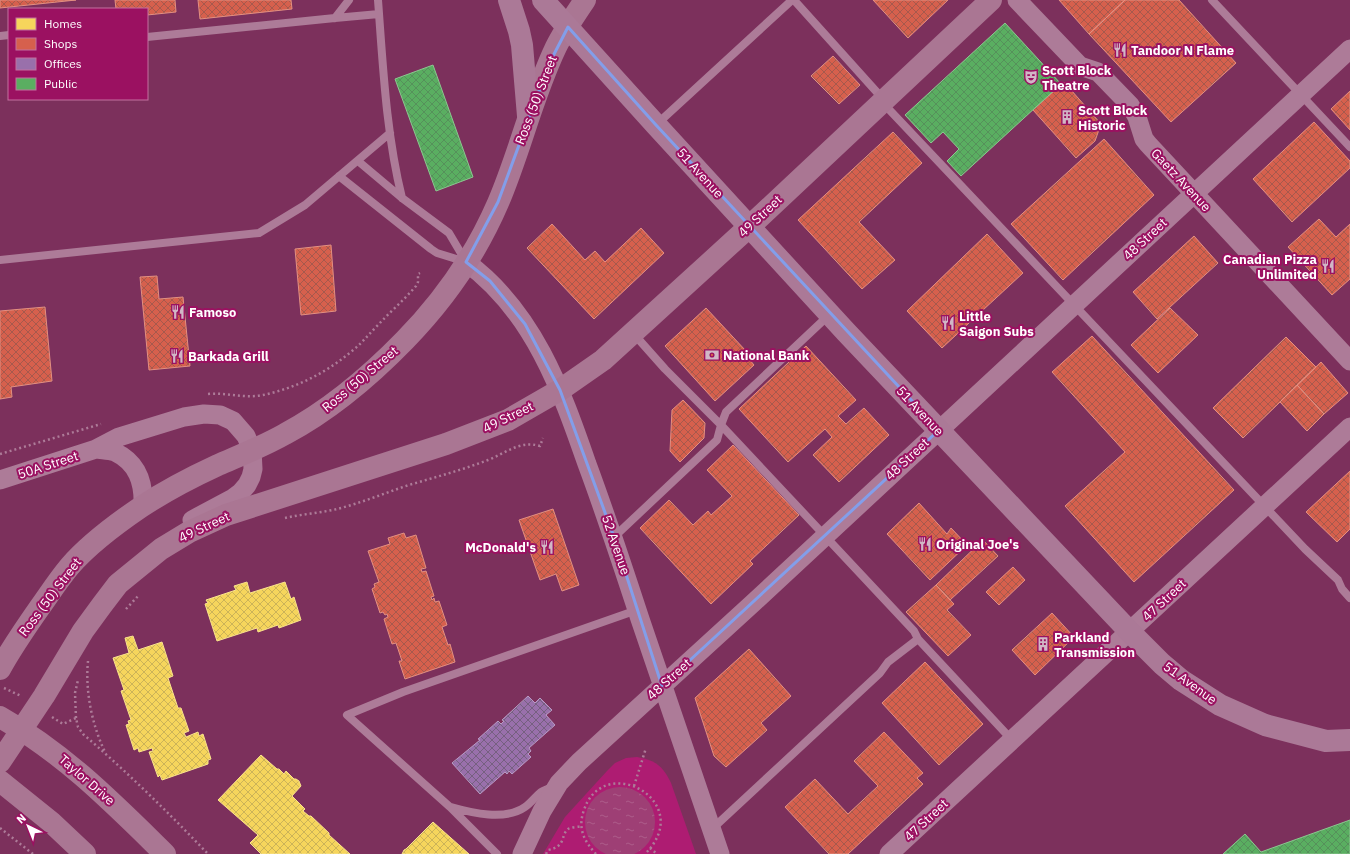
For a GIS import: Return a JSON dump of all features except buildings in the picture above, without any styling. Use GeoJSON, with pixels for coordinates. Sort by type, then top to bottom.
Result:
{"type":"FeatureCollection","features":[{"type":"Feature","properties":{"kind":"main road"},"geometry":{"type":"LineString","coordinates":[[509,0],[521,38],[528,116]]}},
{"type":"Feature","properties":{"kind":"main road","name":"51 Avenue"},"geometry":{"type":"LineString","coordinates":[[543,0],[830,315],[1162,664],[1181,680],[1220,705],[1265,725],[1326,741],[1350,740]]}},
{"type":"Feature","properties":{"kind":"main road","name":"Ross (50) Street"},"geometry":{"type":"LineString","coordinates":[[0,669],[11,648],[71,566],[97,541],[143,506],[218,465],[285,434],[318,414],[357,384],[405,340],[440,302],[482,237],[498,202],[548,64],[568,27],[586,0]]}},
{"type":"Feature","properties":{"kind":"main road","name":"49 Street"},"geometry":{"type":"LineString","coordinates":[[0,762],[37,707],[83,631],[102,605],[118,584],[161,548],[189,532],[226,515],[446,444],[508,420],[560,390],[603,360],[749,227],[991,0]]}},
{"type":"Feature","properties":{"kind":"main road","name":"Taylor Drive"},"geometry":{"type":"LineString","coordinates":[[0,718],[22,730],[52,750],[116,806],[164,854]]}},
{"type":"Feature","properties":{"kind":"main road"},"geometry":{"type":"LineString","coordinates":[[0,781],[51,822],[85,854]]}},
{"type":"Feature","properties":{"kind":"street","name":"Gaetz Avenue"},"geometry":{"type":"LineString","coordinates":[[1017,0],[1080,66],[1098,72],[1130,105],[1137,117],[1144,138],[1148,144],[1350,361]]}},
{"type":"Feature","properties":{"kind":"street","name":"48 Street"},"geometry":{"type":"LineString","coordinates":[[522,854],[542,811],[559,783],[585,756],[752,604],[824,535],[1350,49]]}},
{"type":"Feature","properties":{"kind":"street","name":"52 Avenue"},"geometry":{"type":"LineString","coordinates":[[466,262],[490,281],[525,324],[548,364],[560,390],[614,537],[662,686],[720,854]]}},
{"type":"Feature","properties":{"kind":"street","name":"50A Street"},"geometry":{"type":"LineString","coordinates":[[0,480],[96,449],[119,438],[184,418],[204,414],[220,415],[233,422],[246,436],[252,450]]}},
{"type":"Feature","properties":{"kind":"street","name":"47 Street"},"geometry":{"type":"LineString","coordinates":[[889,854],[1350,427]]}},
{"type":"Feature","properties":{"kind":"street"},"geometry":{"type":"LineString","coordinates":[[96,449],[115,452],[134,467],[140,476],[144,491],[143,506]]}},
{"type":"Feature","properties":{"kind":"street"},"geometry":{"type":"LineString","coordinates":[[161,548],[190,521],[233,498],[241,492],[251,477],[253,469],[252,450]]}},
{"type":"Feature","properties":{"kind":"lane"},"geometry":{"type":"LineString","coordinates":[[335,18],[348,0]]}},
{"type":"Feature","properties":{"kind":"lane"},"geometry":{"type":"LineString","coordinates":[[378,0],[390,133],[395,170],[402,198]]}},
{"type":"Feature","properties":{"kind":"lane"},"geometry":{"type":"LineString","coordinates":[[656,125],[793,0],[883,101],[1074,305],[1304,549],[1338,580],[1342,589],[1350,598]]}},
{"type":"Feature","properties":{"kind":"lane"},"geometry":{"type":"LineString","coordinates":[[1212,0],[1302,94],[1350,147]]}},
{"type":"Feature","properties":{"kind":"lane"},"geometry":{"type":"LineString","coordinates":[[148,37],[379,14]]}},
{"type":"Feature","properties":{"kind":"lane"},"geometry":{"type":"LineString","coordinates":[[0,260],[259,233],[305,204],[390,133]]}},
{"type":"Feature","properties":{"kind":"lane"},"geometry":{"type":"LineString","coordinates":[[358,161],[402,198],[449,233],[466,262]]}},
{"type":"Feature","properties":{"kind":"lane"},"geometry":{"type":"LineString","coordinates":[[339,176],[431,249],[437,253],[466,262]]}},
{"type":"Feature","properties":{"kind":"lane"},"geometry":{"type":"LineString","coordinates":[[614,537],[717,440],[726,412],[830,315]]}},
{"type":"Feature","properties":{"kind":"lane"},"geometry":{"type":"LineString","coordinates":[[632,332],[665,369],[721,424],[914,631],[918,640],[1012,740]]}},
{"type":"Feature","properties":{"kind":"lane"},"geometry":{"type":"LineString","coordinates":[[497,854],[450,807],[347,715],[410,690],[637,610]]}},
{"type":"Feature","properties":{"kind":"lane"},"geometry":{"type":"LineString","coordinates":[[712,830],[880,673],[888,662],[918,640]]}},
{"type":"Feature","properties":{"kind":"lane"},"geometry":{"type":"LineString","coordinates":[[450,807],[483,815],[504,814],[517,811],[524,807],[541,792],[559,783]]}},
{"type":"Feature","properties":{"kind":"path"},"geometry":{"type":"LineString","coordinates":[[203,395],[215,394],[244,397],[262,395],[284,389],[320,374],[353,351],[368,336],[416,286],[418,282],[418,274],[420,273]]}},
{"type":"Feature","properties":{"kind":"path"},"geometry":{"type":"LineString","coordinates":[[0,454],[106,422]]}},
{"type":"Feature","properties":{"kind":"path"},"geometry":{"type":"LineString","coordinates":[[279,520],[320,513],[363,501],[467,468],[516,446],[526,444],[540,446],[543,438]]}},
{"type":"Feature","properties":{"kind":"path"},"geometry":{"type":"LineString","coordinates":[[124,611],[142,591]]}},
{"type":"Feature","properties":{"kind":"path"},"geometry":{"type":"LineString","coordinates":[[83,669],[89,658],[88,681],[90,703],[96,729],[106,754]]}},
{"type":"Feature","properties":{"kind":"path"},"geometry":{"type":"LineString","coordinates":[[78,678],[75,693],[76,718],[78,727],[83,734],[172,816],[208,854]]}},
{"type":"Feature","properties":{"kind":"path"},"geometry":{"type":"LineString","coordinates":[[0,686],[20,695],[63,724],[76,718]]}},
{"type":"Feature","properties":{"kind":"path"},"geometry":{"type":"LineString","coordinates":[[634,786],[646,748]]}},
{"type":"Feature","properties":{"kind":"path"},"geometry":{"type":"LineString","coordinates":[[596,854],[588,845],[582,832],[581,819],[585,806],[593,795],[604,787],[617,783],[634,786],[643,790],[658,810],[660,823],[658,835],[645,854]]}},
{"type":"Feature","properties":{"kind":"path"},"geometry":{"type":"LineString","coordinates":[[546,854],[548,850],[553,849],[562,842],[567,830],[582,826]]}},
{"type":"Feature","properties":{"kind":"path"},"geometry":{"type":"LineString","coordinates":[[0,828],[34,854]]}},
{"type":"Feature","properties":{"kind":"path"},"geometry":{"type":"LineString","coordinates":[[650,848],[657,854]]}},
{"type":"Feature","properties":{"kind":"highlighted area"},"geometry":{"type":"Polygon","coordinates":[[[568,27],[656,125],[939,430],[662,686],[614,537],[560,390],[525,324],[490,281],[466,262],[498,202],[549,64],[568,27]]]}},
{"type":"Feature","properties":{"kind":"shaded area"},"geometry":{"type":"Polygon","coordinates":[[[637,757],[654,762],[665,772],[671,783],[696,854],[543,854],[565,817],[607,771],[615,763],[626,758],[637,757]]]}},
{"type":"Feature","properties":{"kind":"water"},"geometry":{"type":"Polygon","coordinates":[[[613,788],[627,788],[639,793],[645,797],[654,815],[654,829],[649,841],[645,847],[630,855],[610,855],[601,851],[595,847],[586,829],[586,815],[591,803],[595,797],[613,788]]]}},
{"type":"Feature","properties":{"kind":"place","name":"Tandoor N Flame"},"geometry":{"type":"Point","coordinates":[1120,50]}},
{"type":"Feature","properties":{"kind":"place","name":"Scott Block Theatre"},"geometry":{"type":"Point","coordinates":[1031,77]}},
{"type":"Feature","properties":{"kind":"place","name":"Scott Block Historic"},"geometry":{"type":"Point","coordinates":[1067,117]}},
{"type":"Feature","properties":{"kind":"place","name":"Canadian Pizza Unlimited"},"geometry":{"type":"Point","coordinates":[1328,266]}},
{"type":"Feature","properties":{"kind":"place","name":"Famoso"},"geometry":{"type":"Point","coordinates":[178,312]}},
{"type":"Feature","properties":{"kind":"place","name":"Little Saigon Subs"},"geometry":{"type":"Point","coordinates":[948,323]}},
{"type":"Feature","properties":{"kind":"place","name":"National Bank"},"geometry":{"type":"Point","coordinates":[712,355]}},
{"type":"Feature","properties":{"kind":"place","name":"Barkada Grill"},"geometry":{"type":"Point","coordinates":[177,356]}},
{"type":"Feature","properties":{"kind":"place","name":"Original Joe's"},"geometry":{"type":"Point","coordinates":[925,544]}},
{"type":"Feature","properties":{"kind":"place","name":"McDonald's"},"geometry":{"type":"Point","coordinates":[547,547]}},
{"type":"Feature","properties":{"kind":"place","name":"Parkland Transmission"},"geometry":{"type":"Point","coordinates":[1043,644]}}]}
